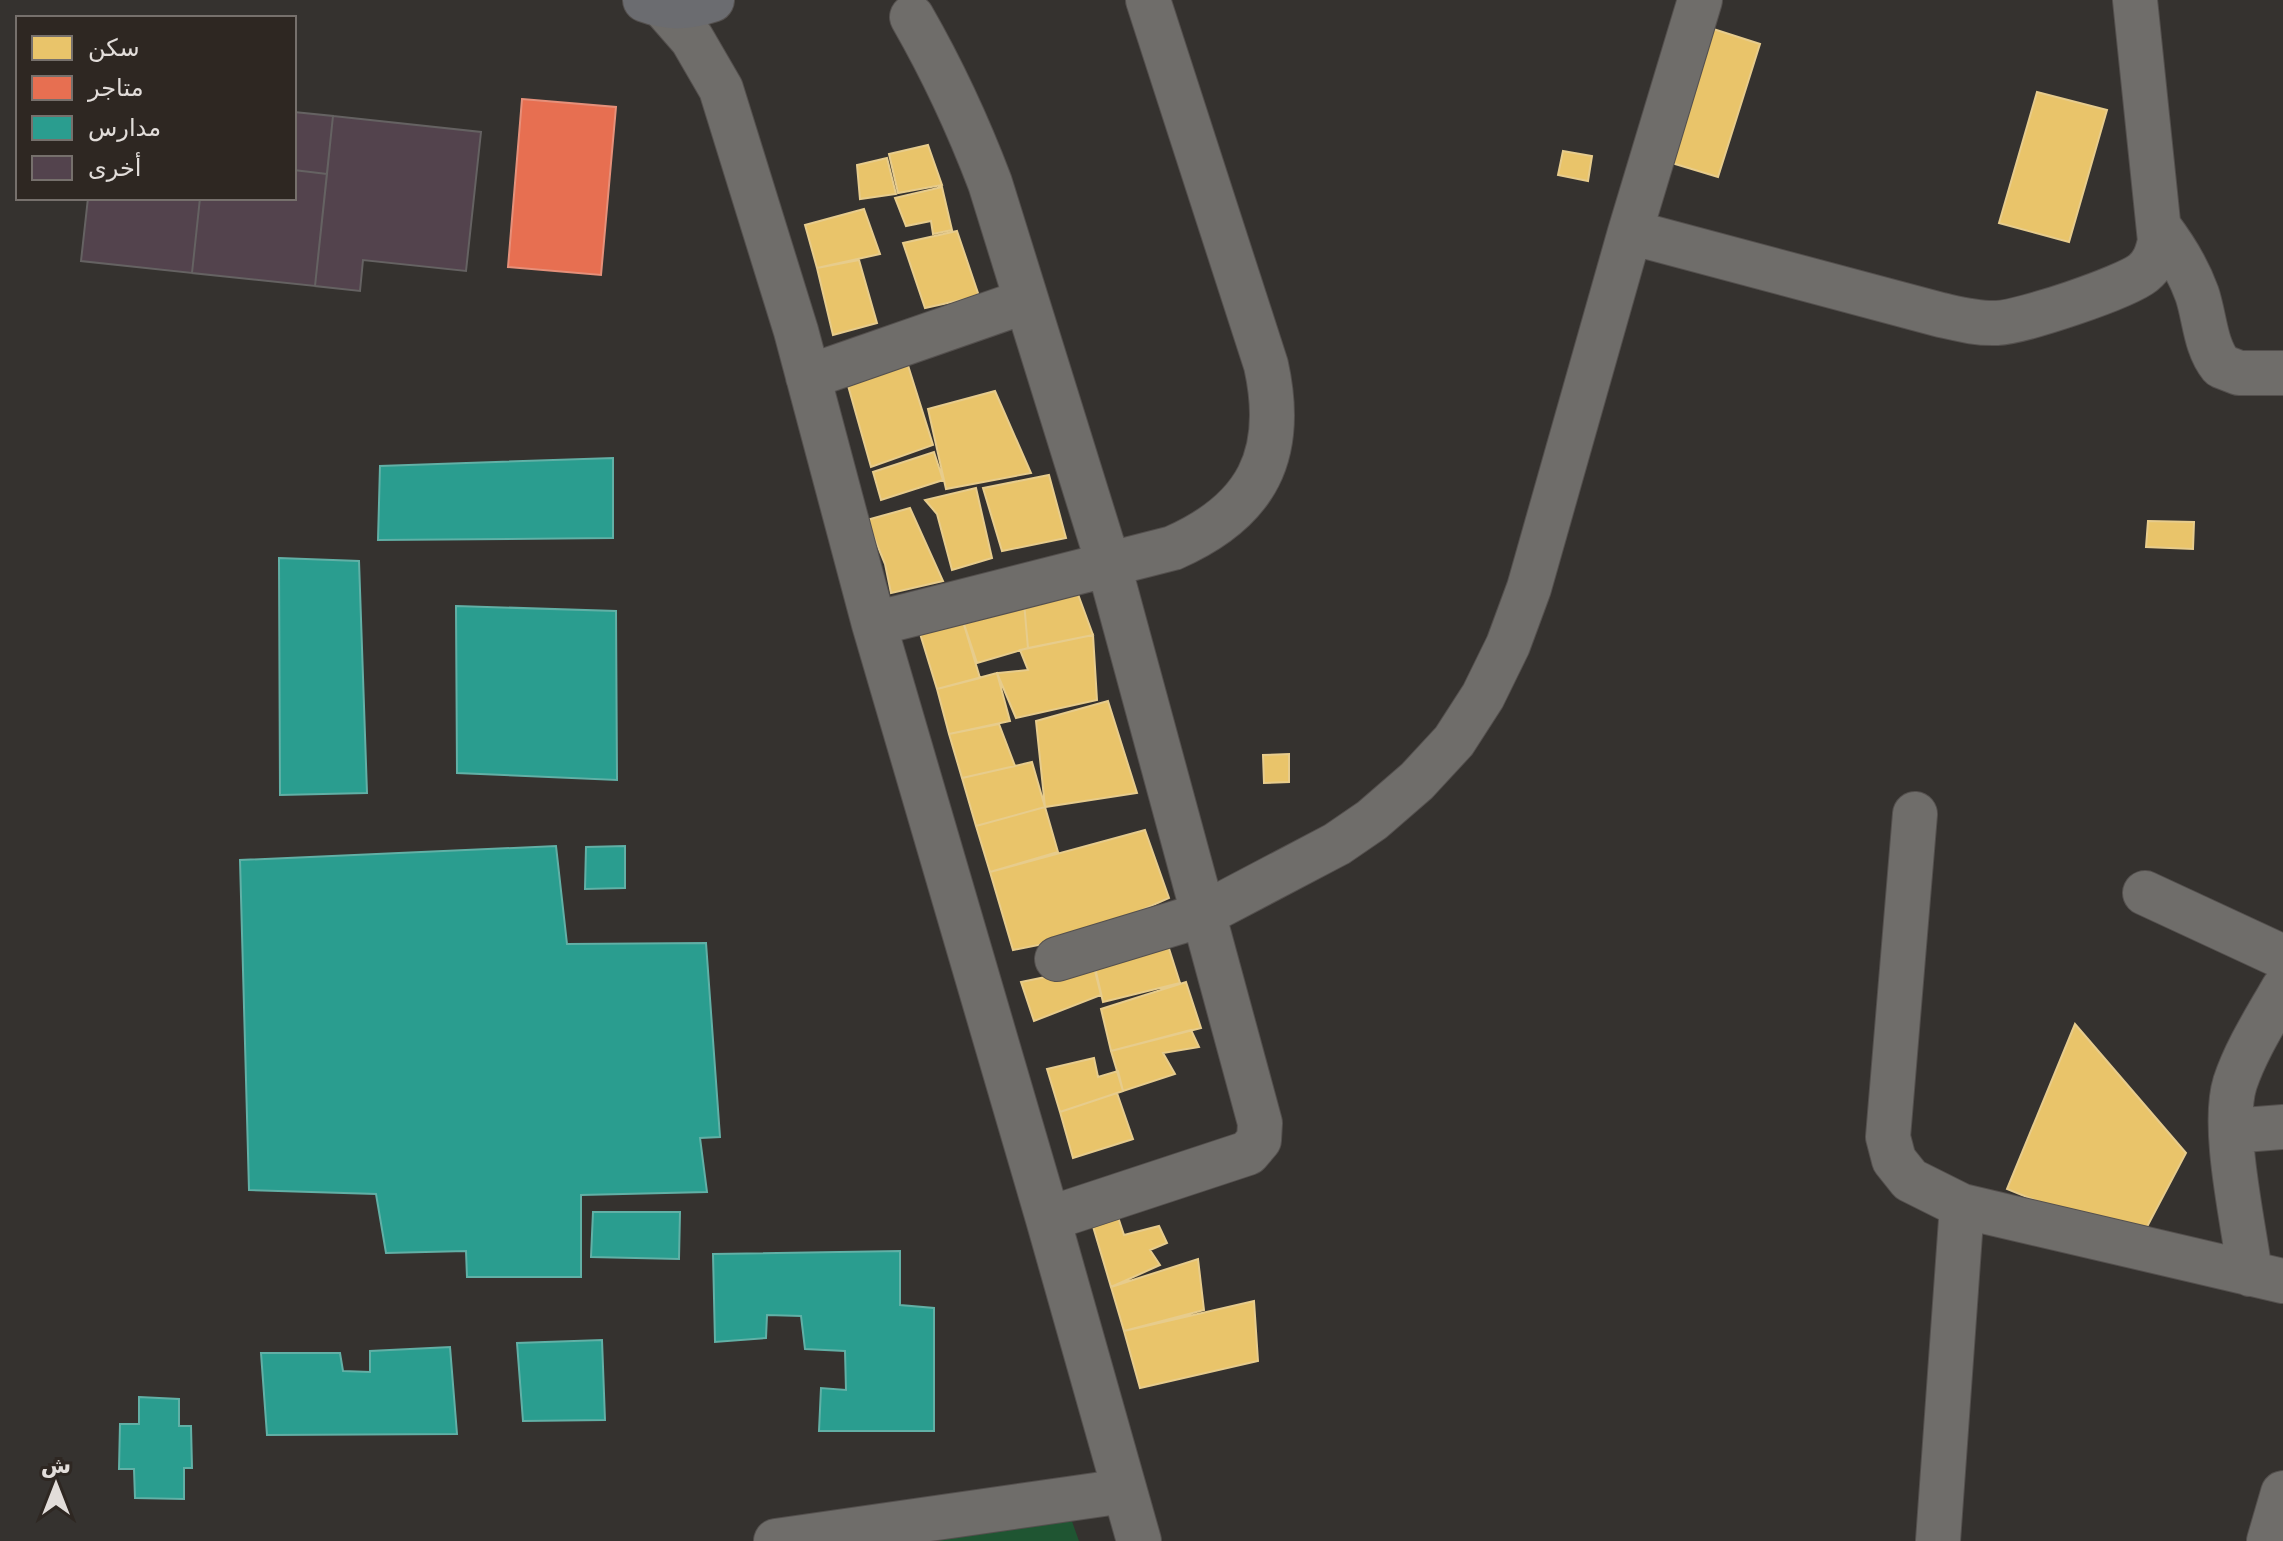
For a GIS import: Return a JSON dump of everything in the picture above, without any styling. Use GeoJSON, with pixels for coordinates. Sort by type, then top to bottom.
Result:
{"type":"FeatureCollection","features":[{"type":"Feature","properties":{"kind":"highway"},"geometry":{"type":"LineString","coordinates":[[654,4],[692,7],[712,0]]}},
{"type":"Feature","properties":{"kind":"street"},"geometry":{"type":"LineString","coordinates":[[721,89],[719,39],[723,0]]}},
{"type":"Feature","properties":{"kind":"street"},"geometry":{"type":"LineString","coordinates":[[874,624],[1173,548],[1203,535],[1229,516],[1251,491],[1265,461],[1273,430],[1273,397],[1266,365],[1148,0]]}},
{"type":"Feature","properties":{"kind":"street"},"geometry":{"type":"LineString","coordinates":[[1057,959],[1202,915],[1337,844],[1372,820],[1417,781],[1454,741],[1483,696],[1508,645],[1529,588],[1630,232],[1700,0]]}},
{"type":"Feature","properties":{"kind":"street"},"geometry":{"type":"LineString","coordinates":[[1630,232],[1941,315],[1997,323],[2048,311],[2141,275],[2151,266],[2160,241],[2135,0]]}},
{"type":"Feature","properties":{"kind":"street"},"geometry":{"type":"LineString","coordinates":[[654,4],[692,39],[721,89],[808,377],[874,624],[1139,1541]]}},
{"type":"Feature","properties":{"kind":"street"},"geometry":{"type":"LineString","coordinates":[[912,17],[945,76],[990,183],[1109,566],[1260,1123],[1259,1140],[1248,1153],[1048,1219]]}},
{"type":"Feature","properties":{"kind":"street"},"geometry":{"type":"LineString","coordinates":[[2159,227],[2188,271],[2210,346],[2221,366],[2239,373],[2283,373]]}},
{"type":"Feature","properties":{"kind":"street"},"geometry":{"type":"LineString","coordinates":[[808,377],[1026,301]]}},
{"type":"Feature","properties":{"kind":"street"},"geometry":{"type":"LineString","coordinates":[[1915,814],[1888,1137],[1894,1160],[1910,1180],[1962,1206],[2267,1278],[2231,1131],[2231,1105],[2235,1083],[2247,1054],[2283,989]]}},
{"type":"Feature","properties":{"kind":"street"},"geometry":{"type":"LineString","coordinates":[[2145,893],[2283,957]]}},
{"type":"Feature","properties":{"kind":"street"},"geometry":{"type":"LineString","coordinates":[[2231,1131],[2283,1127]]}},
{"type":"Feature","properties":{"kind":"street"},"geometry":{"type":"LineString","coordinates":[[1938,1541],[1962,1206]]}},
{"type":"Feature","properties":{"kind":"street"},"geometry":{"type":"LineString","coordinates":[[776,1541],[1124,1491]]}},
{"type":"Feature","properties":{"kind":"street"},"geometry":{"type":"LineString","coordinates":[[2269,1541],[2283,1493]]}},
{"type":"Feature","properties":{"kind":"green space"},"geometry":{"type":"Polygon","coordinates":[[[1069,1513],[1079,1541],[915,1541],[1069,1513]]]}},
{"type":"Feature","properties":{"kind":"building: سكن"},"geometry":{"type":"Polygon","coordinates":[[[1704,26],[1760,44],[1718,177],[1662,160],[1704,26]]]}},
{"type":"Feature","properties":{"kind":"building: سكن"},"geometry":{"type":"Polygon","coordinates":[[[2037,92],[2107,110],[2069,242],[1999,223],[2037,92]]]}},
{"type":"Feature","properties":{"kind":"building: سكن"},"geometry":{"type":"Polygon","coordinates":[[[928,145],[942,185],[898,193],[889,154],[928,145]]]}},
{"type":"Feature","properties":{"kind":"building: سكن"},"geometry":{"type":"Polygon","coordinates":[[[1563,151],[1592,156],[1588,181],[1558,175],[1563,151]]]}},
{"type":"Feature","properties":{"kind":"building: سكن"},"geometry":{"type":"Polygon","coordinates":[[[887,158],[896,194],[860,199],[857,165],[887,158]]]}},
{"type":"Feature","properties":{"kind":"building: سكن"},"geometry":{"type":"Polygon","coordinates":[[[942,187],[952,230],[933,234],[931,221],[906,226],[895,198],[942,187]]]}},
{"type":"Feature","properties":{"kind":"building: سكن"},"geometry":{"type":"Polygon","coordinates":[[[864,209],[880,254],[817,268],[805,225],[864,209]]]}},
{"type":"Feature","properties":{"kind":"building: سكن"},"geometry":{"type":"Polygon","coordinates":[[[957,231],[979,296],[925,308],[903,243],[957,231]]]}},
{"type":"Feature","properties":{"kind":"building: سكن"},"geometry":{"type":"Polygon","coordinates":[[[859,260],[877,323],[833,335],[817,268],[859,260]]]}},
{"type":"Feature","properties":{"kind":"building: سكن"},"geometry":{"type":"Polygon","coordinates":[[[906,359],[933,445],[871,467],[845,375],[906,359]]]}},
{"type":"Feature","properties":{"kind":"building: سكن"},"geometry":{"type":"Polygon","coordinates":[[[995,391],[1031,473],[946,489],[928,409],[995,391]]]}},
{"type":"Feature","properties":{"kind":"building: سكن"},"geometry":{"type":"Polygon","coordinates":[[[934,452],[943,480],[881,500],[873,472],[934,452]]]}},
{"type":"Feature","properties":{"kind":"building: سكن"},"geometry":{"type":"Polygon","coordinates":[[[1049,475],[1066,538],[1002,551],[983,488],[1049,475]]]}},
{"type":"Feature","properties":{"kind":"building: سكن"},"geometry":{"type":"Polygon","coordinates":[[[976,488],[992,558],[952,570],[937,514],[925,500],[976,488]]]}},
{"type":"Feature","properties":{"kind":"building: سكن"},"geometry":{"type":"Polygon","coordinates":[[[910,508],[943,581],[891,593],[885,564],[867,520],[910,508]]]}},
{"type":"Feature","properties":{"kind":"building: سكن"},"geometry":{"type":"Polygon","coordinates":[[[2148,521],[2194,522],[2193,549],[2146,547],[2148,521]]]}},
{"type":"Feature","properties":{"kind":"building: سكن"},"geometry":{"type":"Polygon","coordinates":[[[1075,586],[1093,635],[1028,648],[1024,602],[1075,586]]]}},
{"type":"Feature","properties":{"kind":"building: سكن"},"geometry":{"type":"Polygon","coordinates":[[[1024,602],[1028,648],[977,663],[962,618],[1024,602]]]}},
{"type":"Feature","properties":{"kind":"building: سكن"},"geometry":{"type":"Polygon","coordinates":[[[962,618],[980,678],[937,689],[918,627],[962,618]]]}},
{"type":"Feature","properties":{"kind":"building: سكن"},"geometry":{"type":"Polygon","coordinates":[[[1093,635],[1097,700],[1016,718],[997,673],[1028,670],[1020,650],[1093,635]]]}},
{"type":"Feature","properties":{"kind":"building: سكن"},"geometry":{"type":"Polygon","coordinates":[[[997,673],[1010,721],[949,734],[937,689],[997,673]]]}},
{"type":"Feature","properties":{"kind":"building: سكن"},"geometry":{"type":"Polygon","coordinates":[[[1108,701],[1137,793],[1045,807],[1036,721],[1108,701]]]}},
{"type":"Feature","properties":{"kind":"building: سكن"},"geometry":{"type":"Polygon","coordinates":[[[999,724],[1015,766],[962,778],[949,734],[999,724]]]}},
{"type":"Feature","properties":{"kind":"building: سكن"},"geometry":{"type":"Polygon","coordinates":[[[1289,754],[1289,782],[1264,783],[1263,755],[1289,754]]]}},
{"type":"Feature","properties":{"kind":"building: سكن"},"geometry":{"type":"Polygon","coordinates":[[[1032,762],[1045,807],[976,826],[962,778],[1032,762]]]}},
{"type":"Feature","properties":{"kind":"building: سكن"},"geometry":{"type":"Polygon","coordinates":[[[1045,807],[1058,852],[990,872],[976,826],[1045,807]]]}},
{"type":"Feature","properties":{"kind":"building: سكن"},"geometry":{"type":"Polygon","coordinates":[[[1145,830],[1169,898],[1083,936],[1013,950],[990,872],[1145,830]]]}},
{"type":"Feature","properties":{"kind":"building: سكن"},"geometry":{"type":"Polygon","coordinates":[[[1165,936],[1180,983],[1103,1002],[1093,959],[1165,936]]]}},
{"type":"Feature","properties":{"kind":"building: سكن"},"geometry":{"type":"Polygon","coordinates":[[[1094,967],[1101,995],[1034,1021],[1021,982],[1094,967]]]}},
{"type":"Feature","properties":{"kind":"building: سكن"},"geometry":{"type":"Polygon","coordinates":[[[1186,982],[1201,1028],[1111,1051],[1101,1009],[1186,982]]]}},
{"type":"Feature","properties":{"kind":"building: سكن"},"geometry":{"type":"Polygon","coordinates":[[[2075,1024],[2186,1153],[2139,1242],[2007,1189],[2075,1024]]]}},
{"type":"Feature","properties":{"kind":"building: سكن"},"geometry":{"type":"Polygon","coordinates":[[[1191,1030],[1199,1047],[1163,1053],[1175,1074],[1123,1091],[1111,1051],[1191,1030]]]}},
{"type":"Feature","properties":{"kind":"building: سكن"},"geometry":{"type":"Polygon","coordinates":[[[1094,1058],[1098,1077],[1118,1071],[1123,1091],[1060,1112],[1047,1069],[1094,1058]]]}},
{"type":"Feature","properties":{"kind":"building: سكن"},"geometry":{"type":"Polygon","coordinates":[[[1117,1093],[1133,1139],[1073,1158],[1060,1112],[1117,1093]]]}},
{"type":"Feature","properties":{"kind":"building: سكن"},"geometry":{"type":"Polygon","coordinates":[[[1115,1208],[1124,1235],[1159,1226],[1167,1243],[1150,1250],[1160,1265],[1111,1287],[1089,1213],[1115,1208]]]}},
{"type":"Feature","properties":{"kind":"building: سكن"},"geometry":{"type":"Polygon","coordinates":[[[1198,1259],[1204,1310],[1124,1331],[1111,1287],[1198,1259]]]}},
{"type":"Feature","properties":{"kind":"building: سكن"},"geometry":{"type":"Polygon","coordinates":[[[1254,1301],[1258,1361],[1140,1388],[1124,1331],[1254,1301]]]}},
{"type":"Feature","properties":{"kind":"building: متاجر"},"geometry":{"type":"Polygon","coordinates":[[[522,99],[616,107],[601,275],[508,267],[522,99]]]}},
{"type":"Feature","properties":{"kind":"building: مدارس"},"geometry":{"type":"Polygon","coordinates":[[[613,458],[613,538],[378,540],[380,466],[613,458]]]}},
{"type":"Feature","properties":{"kind":"building: مدارس"},"geometry":{"type":"Polygon","coordinates":[[[279,558],[359,561],[367,793],[280,795],[279,558]]]}},
{"type":"Feature","properties":{"kind":"building: مدارس"},"geometry":{"type":"Polygon","coordinates":[[[456,606],[616,611],[617,780],[457,773],[456,606]]]}},
{"type":"Feature","properties":{"kind":"building: مدارس"},"geometry":{"type":"Polygon","coordinates":[[[556,846],[567,944],[706,943],[720,1137],[700,1138],[707,1192],[581,1195],[581,1277],[467,1277],[466,1251],[386,1253],[376,1194],[249,1190],[240,860],[556,846]]]}},
{"type":"Feature","properties":{"kind":"building: مدارس"},"geometry":{"type":"Polygon","coordinates":[[[625,846],[625,888],[585,889],[586,847],[625,846]]]}},
{"type":"Feature","properties":{"kind":"building: مدارس"},"geometry":{"type":"Polygon","coordinates":[[[593,1212],[680,1212],[679,1259],[591,1257],[593,1212]]]}},
{"type":"Feature","properties":{"kind":"building: مدارس"},"geometry":{"type":"Polygon","coordinates":[[[900,1251],[900,1305],[934,1308],[934,1431],[819,1431],[821,1388],[846,1390],[845,1351],[805,1349],[801,1316],[767,1315],[766,1338],[715,1342],[713,1254],[900,1251]]]}},
{"type":"Feature","properties":{"kind":"building: مدارس"},"geometry":{"type":"Polygon","coordinates":[[[602,1340],[605,1420],[523,1421],[517,1343],[602,1340]]]}},
{"type":"Feature","properties":{"kind":"building: مدارس"},"geometry":{"type":"Polygon","coordinates":[[[450,1347],[457,1434],[267,1435],[261,1353],[340,1353],[343,1371],[370,1372],[370,1351],[450,1347]]]}},
{"type":"Feature","properties":{"kind":"building: مدارس"},"geometry":{"type":"Polygon","coordinates":[[[139,1397],[179,1399],[179,1426],[191,1426],[192,1468],[184,1468],[184,1499],[135,1498],[134,1469],[119,1469],[120,1424],[139,1424],[139,1397]]]}},
{"type":"Feature","properties":{"kind":"building: أخرى"},"geometry":{"type":"Polygon","coordinates":[[[296,112],[333,116],[327,174],[296,170],[296,112]]]}},
{"type":"Feature","properties":{"kind":"building: أخرى"},"geometry":{"type":"Polygon","coordinates":[[[333,116],[481,132],[466,271],[363,260],[360,291],[315,286],[333,116]]]}},
{"type":"Feature","properties":{"kind":"building: أخرى"},"geometry":{"type":"Polygon","coordinates":[[[296,170],[327,174],[315,286],[192,273],[200,200],[296,200],[296,170]]]}},
{"type":"Feature","properties":{"kind":"building: أخرى"},"geometry":{"type":"Polygon","coordinates":[[[88,200],[200,200],[192,273],[81,261],[88,200]]]}}]}
